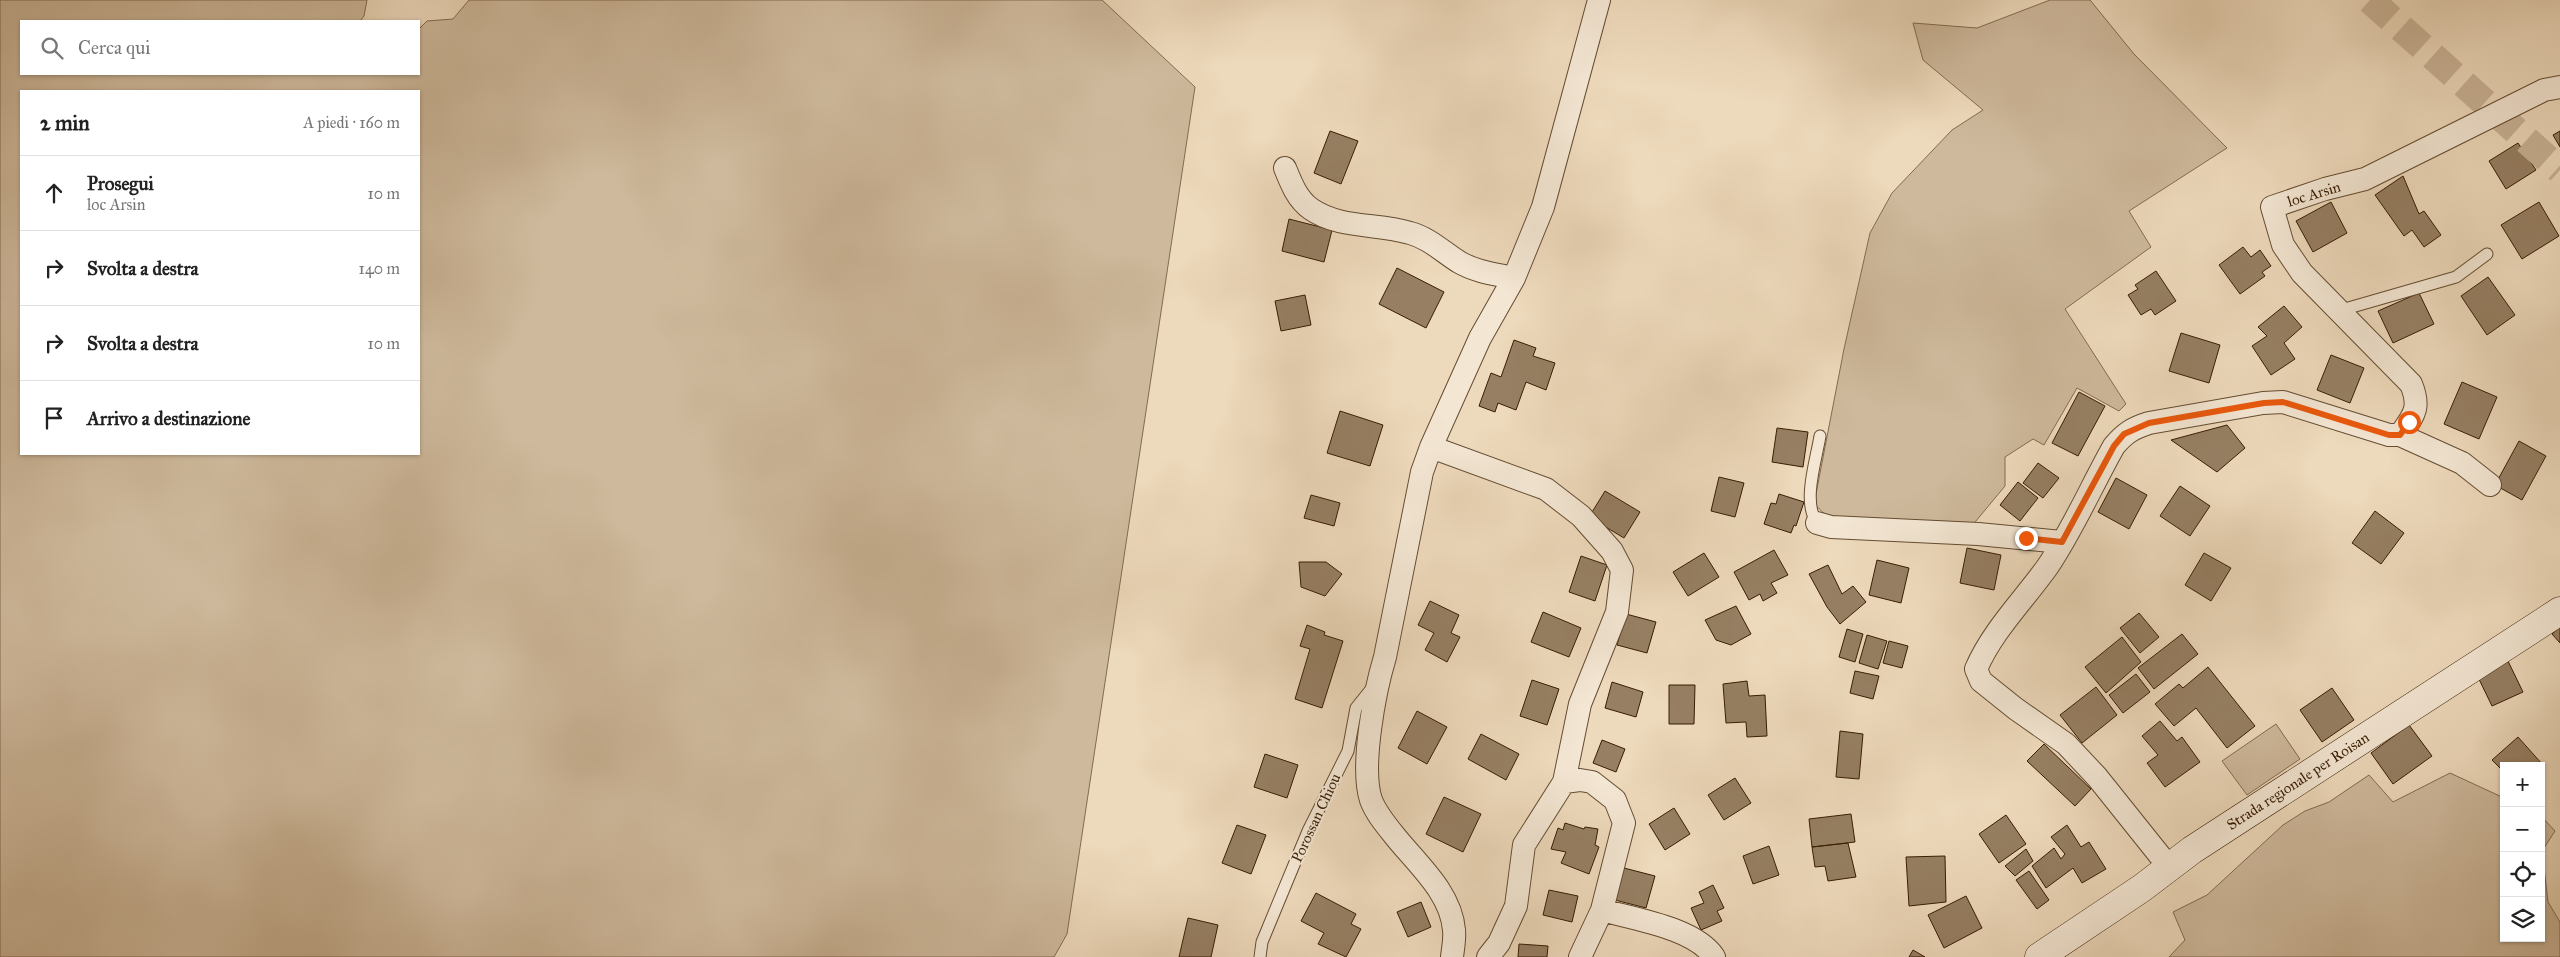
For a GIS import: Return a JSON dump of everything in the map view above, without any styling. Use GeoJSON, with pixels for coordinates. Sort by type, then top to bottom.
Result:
{"type":"FeatureCollection","features":[{"type":"Feature","properties":{"kind":"main road","name":"Strada regionale per Roisan"},"geometry":{"type":"LineString","coordinates":[[2038,957],[2142,888],[2169,867],[2560,611]]}},
{"type":"Feature","properties":{"kind":"street","name":"Porossan Chiou"},"geometry":{"type":"LineString","coordinates":[[1452,957],[1454,930],[1449,908],[1442,893],[1380,818],[1371,799],[1368,756],[1377,683],[1385,657],[1422,472],[1435,438],[1480,338],[1514,278],[1543,207],[1599,0]]}},
{"type":"Feature","properties":{"kind":"street","name":"loc Arsin"},"geometry":{"type":"LineString","coordinates":[[2400,435],[2416,408],[2416,397],[2411,384],[2302,273],[2283,245],[2272,207],[2325,189],[2366,179],[2544,90],[2560,87]]}},
{"type":"Feature","properties":{"kind":"street"},"geometry":{"type":"LineString","coordinates":[[1285,168],[1294,190],[1310,208],[1335,220],[1410,233],[1431,242],[1461,263],[1475,269],[1514,278]]}},
{"type":"Feature","properties":{"kind":"street"},"geometry":{"type":"LineString","coordinates":[[2169,867],[2097,778],[2066,744],[2016,709],[1981,681],[1976,669],[1982,655],[2011,611],[2048,566],[2114,446],[2124,434],[2133,428],[2264,403],[2283,402],[2389,435],[2400,435],[2462,463],[2490,485]]}},
{"type":"Feature","properties":{"kind":"street"},"geometry":{"type":"LineString","coordinates":[[1435,438],[1546,489],[1581,516],[1612,551],[1622,570],[1617,612],[1580,704],[1564,782],[1524,845],[1516,906],[1499,943],[1488,957]]}},
{"type":"Feature","properties":{"kind":"street"},"geometry":{"type":"LineString","coordinates":[[1817,523],[1831,527],[1978,534],[2062,542]]}},
{"type":"Feature","properties":{"kind":"street"},"geometry":{"type":"LineString","coordinates":[[1564,782],[1580,780],[1592,782],[1615,800],[1624,823],[1602,910],[1580,957]]}},
{"type":"Feature","properties":{"kind":"street"},"geometry":{"type":"LineString","coordinates":[[1602,910],[1683,933],[1711,952],[1714,957]]}},
{"type":"Feature","properties":{"kind":"lane"},"geometry":{"type":"LineString","coordinates":[[2338,311],[2456,277],[2487,254]]}},
{"type":"Feature","properties":{"kind":"lane"},"geometry":{"type":"LineString","coordinates":[[1817,523],[1812,516],[1809,503],[1820,436]]}},
{"type":"Feature","properties":{"kind":"lane","name":"Porossan Chiou"},"geometry":{"type":"LineString","coordinates":[[1260,957],[1262,942],[1301,848],[1348,751],[1356,708],[1377,683]]}},
{"type":"Feature","properties":{"kind":"shaded area"},"geometry":{"type":"Polygon","coordinates":[[[0,0],[367,0],[364,16],[361,20],[20,20],[20,75],[420,75],[420,28],[427,21],[453,19],[469,0],[1102,0],[1195,87],[1067,934],[1054,957],[0,957],[0,0]]]}},
{"type":"Feature","properties":{"kind":"shaded area"},"geometry":{"type":"Polygon","coordinates":[[[2050,0],[2090,0],[2134,54],[2227,148],[2129,211],[2151,247],[2065,309],[2126,404],[2119,411],[2077,388],[2044,445],[2033,439],[2005,457],[2005,486],[1971,527],[1830,519],[1814,504],[1844,349],[1870,233],[1892,193],[1952,130],[1983,110],[1923,60],[1913,23],[1977,28],[2050,0]]]}},
{"type":"Feature","properties":{"kind":"shaded area"},"geometry":{"type":"Polygon","coordinates":[[[2276,724],[2300,759],[2247,795],[2222,761],[2276,724]]]}},
{"type":"Feature","properties":{"kind":"shaded area"},"geometry":{"type":"Polygon","coordinates":[[[2450,773],[2500,796],[2500,942],[2545,942],[2545,876],[2548,902],[2560,922],[2560,957],[2169,957],[2185,940],[2173,912],[2207,895],[2283,825],[2305,811],[2329,802],[2369,775],[2393,802],[2450,773]]]}},
{"type":"Feature","properties":{"kind":"shaded area"},"geometry":{"type":"Polygon","coordinates":[[[2545,820],[2555,831],[2545,846],[2545,820]]]}},
{"type":"Feature","properties":{"kind":"building"},"geometry":{"type":"Polygon","coordinates":[[[1330,131],[1358,141],[1341,184],[1314,173],[1330,131]]]}},
{"type":"Feature","properties":{"kind":"building"},"geometry":{"type":"Polygon","coordinates":[[[2560,131],[2560,147],[2553,135],[2560,131]]]}},
{"type":"Feature","properties":{"kind":"building"},"geometry":{"type":"Polygon","coordinates":[[[2518,143],[2536,170],[2506,189],[2489,161],[2518,143]]]}},
{"type":"Feature","properties":{"kind":"building"},"geometry":{"type":"Polygon","coordinates":[[[2403,176],[2419,214],[2424,211],[2441,235],[2424,247],[2412,230],[2404,236],[2375,195],[2403,176]]]}},
{"type":"Feature","properties":{"kind":"building"},"geometry":{"type":"Polygon","coordinates":[[[2331,202],[2347,233],[2313,252],[2296,221],[2331,202]]]}},
{"type":"Feature","properties":{"kind":"building"},"geometry":{"type":"Polygon","coordinates":[[[2539,202],[2559,236],[2522,259],[2501,225],[2539,202]]]}},
{"type":"Feature","properties":{"kind":"building"},"geometry":{"type":"Polygon","coordinates":[[[1289,219],[1332,230],[1324,262],[1282,251],[1289,219]]]}},
{"type":"Feature","properties":{"kind":"building"},"geometry":{"type":"Polygon","coordinates":[[[2243,247],[2251,257],[2260,250],[2271,266],[2262,272],[2265,276],[2240,294],[2219,265],[2243,247]]]}},
{"type":"Feature","properties":{"kind":"building"},"geometry":{"type":"Polygon","coordinates":[[[1397,268],[1444,292],[1426,328],[1379,304],[1397,268]]]}},
{"type":"Feature","properties":{"kind":"building"},"geometry":{"type":"Polygon","coordinates":[[[2156,271],[2176,301],[2155,315],[2151,309],[2141,315],[2128,295],[2138,289],[2135,285],[2156,271]]]}},
{"type":"Feature","properties":{"kind":"building"},"geometry":{"type":"Polygon","coordinates":[[[2488,277],[2515,315],[2487,335],[2461,296],[2488,277]]]}},
{"type":"Feature","properties":{"kind":"building"},"geometry":{"type":"Polygon","coordinates":[[[2419,293],[2434,324],[2393,343],[2378,311],[2419,293]]]}},
{"type":"Feature","properties":{"kind":"building"},"geometry":{"type":"Polygon","coordinates":[[[1305,295],[1311,325],[1281,331],[1275,301],[1305,295]]]}},
{"type":"Feature","properties":{"kind":"building"},"geometry":{"type":"Polygon","coordinates":[[[2284,306],[2302,327],[2284,343],[2295,359],[2271,375],[2252,346],[2267,336],[2258,327],[2284,306]]]}},
{"type":"Feature","properties":{"kind":"building"},"geometry":{"type":"Polygon","coordinates":[[[2181,333],[2220,345],[2209,383],[2169,371],[2181,333]]]}},
{"type":"Feature","properties":{"kind":"building"},"geometry":{"type":"Polygon","coordinates":[[[1514,340],[1536,348],[1533,356],[1555,363],[1546,390],[1526,382],[1516,410],[1498,403],[1495,412],[1479,406],[1491,373],[1501,377],[1514,340]]]}},
{"type":"Feature","properties":{"kind":"building"},"geometry":{"type":"Polygon","coordinates":[[[2331,355],[2364,368],[2350,403],[2317,390],[2331,355]]]}},
{"type":"Feature","properties":{"kind":"building"},"geometry":{"type":"Polygon","coordinates":[[[2462,382],[2497,397],[2479,439],[2444,424],[2462,382]]]}},
{"type":"Feature","properties":{"kind":"building"},"geometry":{"type":"Polygon","coordinates":[[[2079,392],[2105,406],[2078,456],[2052,443],[2079,392]]]}},
{"type":"Feature","properties":{"kind":"building"},"geometry":{"type":"Polygon","coordinates":[[[1340,411],[1383,425],[1370,466],[1327,453],[1340,411]]]}},
{"type":"Feature","properties":{"kind":"building"},"geometry":{"type":"Polygon","coordinates":[[[2227,425],[2245,448],[2217,472],[2171,440],[2227,425]]]}},
{"type":"Feature","properties":{"kind":"building"},"geometry":{"type":"Polygon","coordinates":[[[1777,428],[1808,432],[1803,467],[1772,462],[1777,428]]]}},
{"type":"Feature","properties":{"kind":"building"},"geometry":{"type":"Polygon","coordinates":[[[2519,441],[2546,456],[2522,500],[2495,485],[2519,441]]]}},
{"type":"Feature","properties":{"kind":"building"},"geometry":{"type":"Polygon","coordinates":[[[2038,463],[2059,478],[2043,498],[2023,483],[2038,463]]]}},
{"type":"Feature","properties":{"kind":"building"},"geometry":{"type":"Polygon","coordinates":[[[1719,477],[1744,483],[1735,517],[1711,511],[1719,477]]]}},
{"type":"Feature","properties":{"kind":"building"},"geometry":{"type":"Polygon","coordinates":[[[2116,478],[2147,495],[2129,529],[2098,512],[2116,478]]]}},
{"type":"Feature","properties":{"kind":"building"},"geometry":{"type":"Polygon","coordinates":[[[2018,482],[2038,498],[2020,521],[2000,505],[2018,482]]]}},
{"type":"Feature","properties":{"kind":"building"},"geometry":{"type":"Polygon","coordinates":[[[2180,486],[2210,506],[2190,536],[2160,516],[2180,486]]]}},
{"type":"Feature","properties":{"kind":"building"},"geometry":{"type":"Polygon","coordinates":[[[1605,491],[1640,512],[1624,538],[1589,517],[1605,491]]]}},
{"type":"Feature","properties":{"kind":"building"},"geometry":{"type":"Polygon","coordinates":[[[1779,494],[1804,502],[1796,526],[1794,525],[1791,533],[1764,524],[1771,503],[1776,504],[1779,494]]]}},
{"type":"Feature","properties":{"kind":"building"},"geometry":{"type":"Polygon","coordinates":[[[1311,495],[1340,503],[1334,526],[1304,518],[1311,495]]]}},
{"type":"Feature","properties":{"kind":"building"},"geometry":{"type":"Polygon","coordinates":[[[2375,511],[2404,533],[2381,564],[2352,543],[2375,511]]]}},
{"type":"Feature","properties":{"kind":"building"},"geometry":{"type":"Polygon","coordinates":[[[1967,548],[2001,555],[1994,590],[1960,583],[1967,548]]]}},
{"type":"Feature","properties":{"kind":"building"},"geometry":{"type":"Polygon","coordinates":[[[1774,550],[1788,575],[1771,583],[1777,593],[1763,601],[1760,594],[1749,600],[1734,572],[1774,550]]]}},
{"type":"Feature","properties":{"kind":"building"},"geometry":{"type":"Polygon","coordinates":[[[1704,553],[1719,577],[1688,596],[1673,572],[1704,553]]]}},
{"type":"Feature","properties":{"kind":"building"},"geometry":{"type":"Polygon","coordinates":[[[2204,553],[2231,568],[2211,601],[2185,585],[2204,553]]]}},
{"type":"Feature","properties":{"kind":"building"},"geometry":{"type":"Polygon","coordinates":[[[1581,556],[1607,565],[1595,601],[1569,592],[1581,556]]]}},
{"type":"Feature","properties":{"kind":"building"},"geometry":{"type":"Polygon","coordinates":[[[1877,560],[1909,568],[1901,603],[1869,595],[1877,560]]]}},
{"type":"Feature","properties":{"kind":"building"},"geometry":{"type":"Polygon","coordinates":[[[1299,562],[1326,562],[1342,574],[1325,596],[1301,587],[1299,562]]]}},
{"type":"Feature","properties":{"kind":"building"},"geometry":{"type":"Polygon","coordinates":[[[1828,565],[1842,594],[1853,586],[1866,602],[1840,624],[1827,607],[1809,574],[1828,565]]]}},
{"type":"Feature","properties":{"kind":"building"},"geometry":{"type":"Polygon","coordinates":[[[1430,601],[1459,615],[1451,633],[1460,637],[1447,662],[1425,650],[1434,633],[1418,625],[1430,601]]]}},
{"type":"Feature","properties":{"kind":"building"},"geometry":{"type":"Polygon","coordinates":[[[1736,606],[1751,634],[1731,645],[1716,640],[1705,620],[1736,606]]]}},
{"type":"Feature","properties":{"kind":"building"},"geometry":{"type":"Polygon","coordinates":[[[1543,612],[1581,628],[1569,657],[1531,642],[1543,612]]]}},
{"type":"Feature","properties":{"kind":"building"},"geometry":{"type":"Polygon","coordinates":[[[2139,613],[2159,637],[2140,653],[2120,628],[2139,613]]]}},
{"type":"Feature","properties":{"kind":"building"},"geometry":{"type":"Polygon","coordinates":[[[1626,614],[1656,622],[1647,653],[1617,645],[1626,614]]]}},
{"type":"Feature","properties":{"kind":"building"},"geometry":{"type":"Polygon","coordinates":[[[1307,625],[1325,632],[1324,635],[1343,641],[1322,708],[1295,699],[1310,649],[1300,646],[1307,625]]]}},
{"type":"Feature","properties":{"kind":"building"},"geometry":{"type":"Polygon","coordinates":[[[2560,627],[2560,643],[2552,634],[2560,627]]]}},
{"type":"Feature","properties":{"kind":"building"},"geometry":{"type":"Polygon","coordinates":[[[1847,629],[1863,634],[1855,662],[1839,657],[1847,629]]]}},
{"type":"Feature","properties":{"kind":"building"},"geometry":{"type":"Polygon","coordinates":[[[2182,634],[2198,654],[2154,689],[2138,668],[2182,634]]]}},
{"type":"Feature","properties":{"kind":"building"},"geometry":{"type":"Polygon","coordinates":[[[1867,635],[1887,641],[1878,669],[1859,663],[1867,635]]]}},
{"type":"Feature","properties":{"kind":"building"},"geometry":{"type":"Polygon","coordinates":[[[2122,637],[2141,662],[2106,693],[2085,667],[2122,637]]]}},
{"type":"Feature","properties":{"kind":"building"},"geometry":{"type":"Polygon","coordinates":[[[1889,641],[1908,646],[1902,668],[1883,663],[1889,641]]]}},
{"type":"Feature","properties":{"kind":"building"},"geometry":{"type":"Polygon","coordinates":[[[2507,659],[2523,692],[2492,706],[2476,673],[2507,659]]]}},
{"type":"Feature","properties":{"kind":"building"},"geometry":{"type":"Polygon","coordinates":[[[2208,667],[2255,726],[2227,748],[2196,708],[2174,726],[2155,704],[2179,684],[2183,688],[2208,667]]]}},
{"type":"Feature","properties":{"kind":"building"},"geometry":{"type":"Polygon","coordinates":[[[1855,671],[1879,676],[1873,699],[1850,693],[1855,671]]]}},
{"type":"Feature","properties":{"kind":"building"},"geometry":{"type":"Polygon","coordinates":[[[2136,674],[2150,692],[2123,713],[2109,695],[2136,674]]]}},
{"type":"Feature","properties":{"kind":"building"},"geometry":{"type":"Polygon","coordinates":[[[1532,680],[1559,689],[1547,725],[1520,716],[1532,680]]]}},
{"type":"Feature","properties":{"kind":"building"},"geometry":{"type":"Polygon","coordinates":[[[1747,681],[1749,696],[1765,695],[1767,736],[1747,737],[1746,722],[1726,723],[1723,684],[1747,681]]]}},
{"type":"Feature","properties":{"kind":"building"},"geometry":{"type":"Polygon","coordinates":[[[1612,682],[1643,692],[1636,717],[1605,708],[1612,682]]]}},
{"type":"Feature","properties":{"kind":"building"},"geometry":{"type":"Polygon","coordinates":[[[1669,685],[1695,685],[1694,724],[1669,724],[1669,685]]]}},
{"type":"Feature","properties":{"kind":"building"},"geometry":{"type":"Polygon","coordinates":[[[2096,687],[2117,715],[2082,743],[2060,715],[2096,687]]]}},
{"type":"Feature","properties":{"kind":"building"},"geometry":{"type":"Polygon","coordinates":[[[2332,688],[2354,720],[2322,742],[2300,710],[2332,688]]]}},
{"type":"Feature","properties":{"kind":"building"},"geometry":{"type":"Polygon","coordinates":[[[1417,711],[1447,727],[1427,764],[1398,748],[1417,711]]]}},
{"type":"Feature","properties":{"kind":"building"},"geometry":{"type":"Polygon","coordinates":[[[2160,721],[2177,741],[2182,737],[2200,762],[2165,787],[2147,763],[2158,755],[2142,736],[2160,721]]]}},
{"type":"Feature","properties":{"kind":"building"},"geometry":{"type":"Polygon","coordinates":[[[2409,725],[2432,756],[2393,784],[2371,753],[2409,725]]]}},
{"type":"Feature","properties":{"kind":"building"},"geometry":{"type":"Polygon","coordinates":[[[1840,731],[1863,734],[1859,779],[1836,777],[1840,731]]]}},
{"type":"Feature","properties":{"kind":"building"},"geometry":{"type":"Polygon","coordinates":[[[1481,734],[1519,754],[1506,780],[1468,759],[1481,734]]]}},
{"type":"Feature","properties":{"kind":"building"},"geometry":{"type":"Polygon","coordinates":[[[2518,737],[2540,762],[2500,762],[2500,768],[2492,760],[2518,737]]]}},
{"type":"Feature","properties":{"kind":"building"},"geometry":{"type":"Polygon","coordinates":[[[1602,740],[1625,749],[1616,772],[1593,763],[1602,740]]]}},
{"type":"Feature","properties":{"kind":"building"},"geometry":{"type":"Polygon","coordinates":[[[2044,744],[2091,789],[2075,806],[2027,761],[2044,744]]]}},
{"type":"Feature","properties":{"kind":"building"},"geometry":{"type":"Polygon","coordinates":[[[1265,754],[1298,765],[1287,798],[1254,787],[1265,754]]]}},
{"type":"Feature","properties":{"kind":"building"},"geometry":{"type":"Polygon","coordinates":[[[1735,778],[1751,803],[1724,820],[1708,795],[1735,778]]]}},
{"type":"Feature","properties":{"kind":"building"},"geometry":{"type":"Polygon","coordinates":[[[1444,797],[1481,814],[1463,852],[1426,834],[1444,797]]]}},
{"type":"Feature","properties":{"kind":"building"},"geometry":{"type":"Polygon","coordinates":[[[1674,808],[1690,834],[1665,850],[1649,824],[1674,808]]]}},
{"type":"Feature","properties":{"kind":"building"},"geometry":{"type":"Polygon","coordinates":[[[1851,814],[1855,842],[1812,847],[1809,819],[1851,814]]]}},
{"type":"Feature","properties":{"kind":"building"},"geometry":{"type":"Polygon","coordinates":[[[2006,815],[2026,844],[1999,863],[1979,834],[2006,815]]]}},
{"type":"Feature","properties":{"kind":"building"},"geometry":{"type":"Polygon","coordinates":[[[1565,823],[1584,829],[1585,827],[1598,829],[1595,845],[1599,847],[1589,874],[1561,863],[1566,852],[1551,849],[1558,828],[1563,830],[1565,823]]]}},
{"type":"Feature","properties":{"kind":"building"},"geometry":{"type":"Polygon","coordinates":[[[1237,825],[1266,835],[1251,874],[1222,863],[1237,825]]]}},
{"type":"Feature","properties":{"kind":"building"},"geometry":{"type":"Polygon","coordinates":[[[2067,825],[2081,847],[2089,842],[2106,869],[2082,883],[2073,868],[2046,888],[2032,866],[2054,848],[2061,859],[2065,854],[2051,837],[2067,825]]]}},
{"type":"Feature","properties":{"kind":"building"},"geometry":{"type":"Polygon","coordinates":[[[1848,843],[1856,877],[1828,881],[1825,866],[1815,867],[1812,847],[1848,843]]]}},
{"type":"Feature","properties":{"kind":"building"},"geometry":{"type":"Polygon","coordinates":[[[1769,846],[1779,875],[1753,884],[1743,856],[1769,846]]]}},
{"type":"Feature","properties":{"kind":"building"},"geometry":{"type":"Polygon","coordinates":[[[2026,849],[2033,861],[2015,876],[2005,866],[2026,849]]]}},
{"type":"Feature","properties":{"kind":"building"},"geometry":{"type":"Polygon","coordinates":[[[1945,856],[1946,902],[1909,906],[1906,857],[1945,856]]]}},
{"type":"Feature","properties":{"kind":"building"},"geometry":{"type":"Polygon","coordinates":[[[1624,868],[1655,876],[1646,908],[1615,900],[1624,868]]]}},
{"type":"Feature","properties":{"kind":"building"},"geometry":{"type":"Polygon","coordinates":[[[2029,871],[2049,900],[2037,909],[2016,880],[2029,871]]]}},
{"type":"Feature","properties":{"kind":"building"},"geometry":{"type":"Polygon","coordinates":[[[1713,885],[1724,908],[1717,911],[1722,921],[1701,930],[1691,908],[1704,903],[1699,892],[1713,885]]]}},
{"type":"Feature","properties":{"kind":"building"},"geometry":{"type":"Polygon","coordinates":[[[1549,890],[1578,896],[1572,922],[1543,915],[1549,890]]]}},
{"type":"Feature","properties":{"kind":"building"},"geometry":{"type":"Polygon","coordinates":[[[1316,893],[1356,914],[1351,924],[1361,929],[1346,957],[1318,944],[1324,933],[1301,921],[1316,893]]]}},
{"type":"Feature","properties":{"kind":"building"},"geometry":{"type":"Polygon","coordinates":[[[1966,896],[1982,928],[1944,948],[1928,915],[1966,896]]]}},
{"type":"Feature","properties":{"kind":"building"},"geometry":{"type":"Polygon","coordinates":[[[1421,902],[1431,927],[1408,937],[1397,912],[1421,902]]]}},
{"type":"Feature","properties":{"kind":"building"},"geometry":{"type":"Polygon","coordinates":[[[1188,918],[1218,925],[1211,957],[1179,957],[1188,918]]]}},
{"type":"Feature","properties":{"kind":"building"},"geometry":{"type":"Polygon","coordinates":[[[1519,944],[1548,946],[1547,957],[1518,957],[1519,944]]]}},
{"type":"Feature","properties":{"kind":"building"},"geometry":{"type":"Polygon","coordinates":[[[1913,950],[1925,957],[1909,957],[1913,950]]]}},
{"type":"Feature","properties":{"kind":"tunnel"},"geometry":{"type":"LineString","coordinates":[[2370,0],[2560,170]]}},
{"type":"Feature","properties":{"kind":"route"},"geometry":{"type":"LineString","coordinates":[[2026,538],[2062,542],[2114,446],[2124,434],[2133,428],[2149,423],[2264,403],[2283,402],[2389,435],[2400,435],[2409,422]]}}]}
